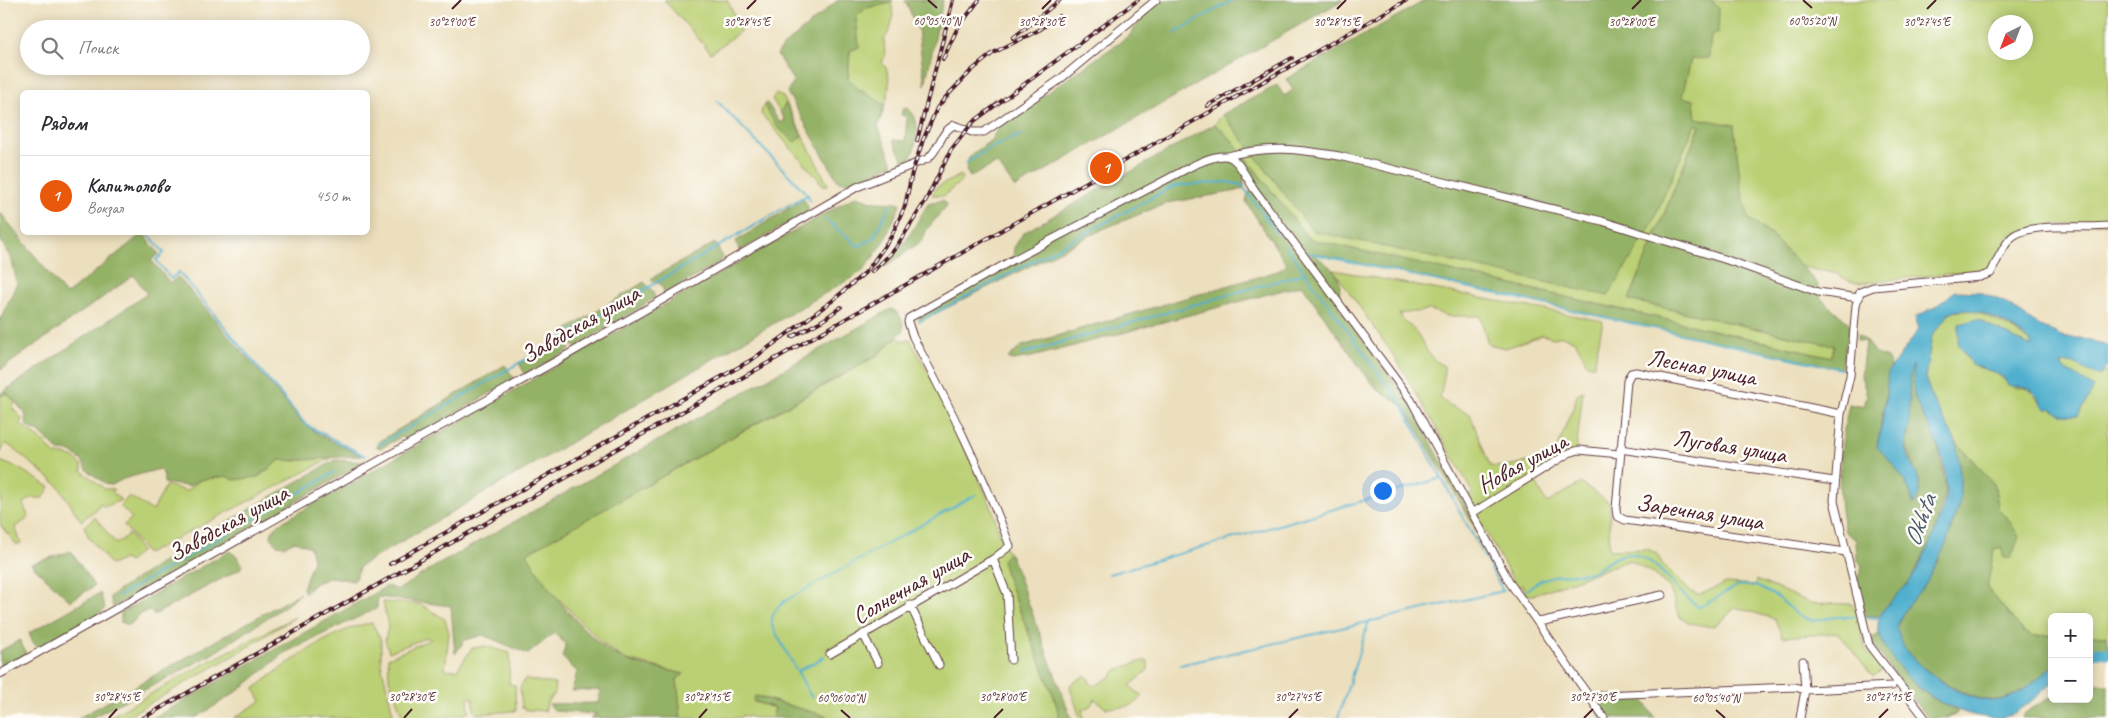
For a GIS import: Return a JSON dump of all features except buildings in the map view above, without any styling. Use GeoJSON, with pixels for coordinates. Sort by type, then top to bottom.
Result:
{"type":"FeatureCollection","features":[{"type":"Feature","properties":{"kind":"street","name":"Заводская улица"},"geometry":{"type":"LineString","coordinates":[[0,674],[574,351],[857,187],[927,159],[934,152],[948,128],[954,125],[972,132],[984,132],[1058,81],[1156,0]]}},
{"type":"Feature","properties":{"kind":"street"},"geometry":{"type":"LineString","coordinates":[[1228,156],[1256,148],[1306,150],[1339,156],[1602,221],[1727,260],[1818,292],[1859,298]]}},
{"type":"Feature","properties":{"kind":"street","name":"Солнечная улица"},"geometry":{"type":"LineString","coordinates":[[830,654],[993,559],[1010,546],[989,490],[964,435],[913,337],[908,320],[1011,261],[1194,165],[1217,155],[1228,156]]}},
{"type":"Feature","properties":{"kind":"street"},"geometry":{"type":"LineString","coordinates":[[1228,156],[1238,164],[1254,189],[1411,400],[1474,512],[1510,583],[1539,622],[1604,718]]}},
{"type":"Feature","properties":{"kind":"street"},"geometry":{"type":"LineString","coordinates":[[1925,718],[1869,645],[1834,501],[1834,481],[1841,414],[1850,376],[1860,292],[1866,288],[1980,277],[1991,273],[2010,238],[2019,232],[2108,226]]}},
{"type":"Feature","properties":{"kind":"street","name":"Лесная улица"},"geometry":{"type":"LineString","coordinates":[[1620,452],[1627,381],[1628,376],[1634,373],[1841,414]]}},
{"type":"Feature","properties":{"kind":"street","name":"Новая улица"},"geometry":{"type":"LineString","coordinates":[[1474,512],[1570,453],[1579,450],[1620,452]]}},
{"type":"Feature","properties":{"kind":"street","name":"Луговая улица"},"geometry":{"type":"LineString","coordinates":[[1620,452],[1834,481]]}},
{"type":"Feature","properties":{"kind":"street","name":"Заречная улица"},"geometry":{"type":"LineString","coordinates":[[1620,452],[1616,509],[1620,518],[1846,552]]}},
{"type":"Feature","properties":{"kind":"street"},"geometry":{"type":"LineString","coordinates":[[993,559],[1007,594],[1011,660]]}},
{"type":"Feature","properties":{"kind":"street"},"geometry":{"type":"LineString","coordinates":[[1539,622],[1662,595]]}},
{"type":"Feature","properties":{"kind":"street"},"geometry":{"type":"LineString","coordinates":[[910,606],[939,665]]}},
{"type":"Feature","properties":{"kind":"street"},"geometry":{"type":"LineString","coordinates":[[863,634],[878,663]]}},
{"type":"Feature","properties":{"kind":"street"},"geometry":{"type":"LineString","coordinates":[[1800,718],[1805,690],[1803,661]]}},
{"type":"Feature","properties":{"kind":"street"},"geometry":{"type":"LineString","coordinates":[[1591,698],[1612,694],[1725,689],[1795,687],[1805,690],[1892,686]]}},
{"type":"Feature","properties":{"kind":"green space"},"geometry":{"type":"Polygon","coordinates":[[[664,0],[727,0],[742,30],[711,53],[664,0]]]}},
{"type":"Feature","properties":{"kind":"green space"},"geometry":{"type":"Polygon","coordinates":[[[838,0],[893,0],[891,3],[866,8],[856,18],[859,47],[850,51],[848,78],[860,90],[885,105],[878,126],[893,164],[855,183],[838,181],[787,92],[794,82],[777,55],[780,49],[838,0]]]}},
{"type":"Feature","properties":{"kind":"green space"},"geometry":{"type":"Polygon","coordinates":[[[905,0],[943,0],[925,85],[918,29],[905,0]]]}},
{"type":"Feature","properties":{"kind":"green space"},"geometry":{"type":"Polygon","coordinates":[[[1163,0],[1343,0],[1015,188],[997,163],[970,177],[966,170],[969,157],[991,140],[999,127],[1130,35],[1145,14],[1163,0]]]}},
{"type":"Feature","properties":{"kind":"green space"},"geometry":{"type":"Polygon","coordinates":[[[1426,0],[1711,0],[1719,9],[1718,32],[1711,35],[1709,58],[1691,59],[1682,97],[1694,100],[1696,118],[1734,125],[1741,188],[1749,219],[1771,235],[1802,267],[1817,283],[1821,299],[1850,324],[1841,369],[1312,253],[1334,270],[1340,282],[1339,308],[1409,402],[1504,575],[1503,577],[1405,407],[1378,390],[1302,285],[1032,357],[1012,360],[1008,358],[1022,346],[1278,271],[1287,265],[1246,202],[1248,193],[1254,189],[1259,190],[1244,168],[1244,188],[1237,191],[1167,203],[1103,229],[919,322],[919,316],[1013,257],[1014,248],[1023,233],[1215,124],[1231,139],[1309,239],[1831,357],[1834,346],[1629,300],[1700,126],[1695,124],[1650,228],[1608,296],[1313,231],[1223,114],[1277,85],[1284,96],[1293,90],[1286,79],[1426,0]]]}},
{"type":"Feature","properties":{"kind":"green space"},"geometry":{"type":"Polygon","coordinates":[[[1711,0],[2108,0],[2108,223],[2051,225],[2010,235],[1990,267],[1986,270],[1860,283],[1849,281],[1837,274],[1802,267],[1771,235],[1749,220],[1696,118],[1681,97],[1691,59],[1711,0]]]}},
{"type":"Feature","properties":{"kind":"green space"},"geometry":{"type":"Polygon","coordinates":[[[891,3],[892,22],[884,39],[885,56],[882,63],[889,77],[889,89],[885,105],[860,90],[848,79],[850,50],[859,47],[856,18],[866,8],[891,3]]]}},
{"type":"Feature","properties":{"kind":"green space"},"geometry":{"type":"Polygon","coordinates":[[[776,94],[783,97],[828,185],[824,186],[761,114],[763,106],[767,103],[780,123],[785,120],[772,99],[776,94]]]}},
{"type":"Feature","properties":{"kind":"green space"},"geometry":{"type":"Polygon","coordinates":[[[767,103],[780,123],[785,120],[780,112],[786,103],[802,136],[795,142],[777,127],[764,105],[767,103]]]}},
{"type":"Feature","properties":{"kind":"green space"},"geometry":{"type":"Polygon","coordinates":[[[903,107],[910,110],[914,115],[917,130],[913,153],[910,159],[904,162],[893,140],[905,141],[907,117],[901,115],[903,107]]]}},
{"type":"Feature","properties":{"kind":"green space"},"geometry":{"type":"Polygon","coordinates":[[[1223,114],[1313,231],[1642,242],[1695,124],[1700,125],[1629,300],[1834,346],[1832,357],[1309,239],[1231,139],[1215,124],[1223,114]]]}},
{"type":"Feature","properties":{"kind":"green space"},"geometry":{"type":"Polygon","coordinates":[[[961,175],[962,180],[944,196],[932,195],[937,187],[961,175]]]}},
{"type":"Feature","properties":{"kind":"green space"},"geometry":{"type":"Polygon","coordinates":[[[856,196],[876,202],[901,203],[884,242],[863,271],[360,566],[354,581],[331,577],[316,583],[305,593],[303,588],[313,560],[310,547],[295,541],[285,546],[277,545],[271,537],[272,531],[277,525],[856,196]]]}},
{"type":"Feature","properties":{"kind":"green space"},"geometry":{"type":"Polygon","coordinates":[[[802,200],[805,201],[809,209],[804,214],[739,250],[736,241],[802,200]]]}},
{"type":"Feature","properties":{"kind":"green space"},"geometry":{"type":"Polygon","coordinates":[[[943,200],[947,204],[946,207],[927,229],[922,241],[885,267],[885,264],[907,239],[928,204],[943,200]]]}},
{"type":"Feature","properties":{"kind":"green space"},"geometry":{"type":"Polygon","coordinates":[[[0,212],[66,295],[141,235],[145,235],[159,254],[151,260],[170,283],[178,277],[304,424],[320,435],[362,456],[280,460],[258,477],[234,480],[226,476],[200,480],[189,486],[164,483],[164,475],[159,469],[123,479],[112,485],[106,484],[88,471],[82,461],[71,452],[59,451],[39,432],[27,426],[25,413],[6,392],[0,397],[0,394],[147,294],[134,275],[0,370],[0,320],[17,283],[12,261],[0,239],[0,212]]]}},
{"type":"Feature","properties":{"kind":"green space"},"geometry":{"type":"Polygon","coordinates":[[[715,243],[723,257],[721,262],[665,294],[661,284],[652,281],[652,278],[715,243]]]}},
{"type":"Feature","properties":{"kind":"green space"},"geometry":{"type":"Polygon","coordinates":[[[1334,270],[1603,321],[1594,366],[1587,364],[1575,341],[1562,336],[1554,338],[1542,335],[1506,348],[1488,344],[1480,316],[1447,316],[1430,310],[1399,314],[1416,332],[1431,356],[1444,366],[1440,398],[1449,405],[1470,414],[1490,466],[1531,461],[1551,454],[1559,444],[1577,394],[1583,391],[1576,453],[1534,479],[1547,503],[1581,483],[1610,503],[1609,550],[1648,549],[1657,554],[1662,563],[1690,591],[1699,595],[1726,583],[1755,585],[1757,580],[1811,603],[1852,604],[1859,617],[1865,648],[1882,670],[1873,677],[1838,633],[1782,637],[1775,619],[1735,607],[1725,618],[1712,627],[1690,623],[1679,617],[1670,588],[1652,573],[1630,560],[1533,595],[1526,595],[1523,585],[1514,588],[1510,583],[1513,580],[1466,497],[1473,492],[1398,362],[1334,270]]]}},
{"type":"Feature","properties":{"kind":"green space"},"geometry":{"type":"Polygon","coordinates":[[[644,282],[652,290],[655,298],[576,347],[573,346],[565,331],[644,282]]]}},
{"type":"Feature","properties":{"kind":"green space"},"geometry":{"type":"Polygon","coordinates":[[[891,309],[901,318],[903,331],[877,355],[527,553],[544,581],[569,613],[611,652],[638,664],[684,674],[677,679],[681,718],[591,718],[597,714],[555,711],[549,704],[598,703],[600,690],[572,691],[577,672],[562,657],[566,644],[554,633],[528,654],[483,635],[465,640],[455,654],[451,606],[378,597],[377,608],[286,652],[239,690],[199,716],[194,718],[153,718],[387,586],[398,590],[427,571],[891,309]]]}},
{"type":"Feature","properties":{"kind":"green space"},"geometry":{"type":"Polygon","coordinates":[[[1973,310],[2012,328],[2033,345],[2029,346],[1977,319],[1963,353],[1972,365],[1994,372],[2015,388],[2028,388],[2039,401],[2062,415],[2093,388],[2063,368],[2061,364],[2070,363],[2100,375],[2103,371],[2108,373],[2108,636],[2093,635],[2093,613],[2048,613],[2048,635],[2033,636],[2023,631],[1987,588],[1994,549],[2001,547],[2007,517],[1999,511],[1994,484],[1956,442],[1933,400],[1925,378],[1932,336],[1950,312],[1973,310]]]}},
{"type":"Feature","properties":{"kind":"green space"},"geometry":{"type":"Polygon","coordinates":[[[1858,334],[1873,351],[1887,358],[1891,365],[1877,447],[1900,473],[1908,488],[1913,504],[1920,483],[1906,445],[1909,426],[1908,383],[1913,362],[1915,397],[1938,445],[1946,488],[1934,535],[1910,581],[1880,616],[1865,616],[1857,581],[1862,566],[1857,559],[1856,540],[1845,532],[1840,500],[1841,452],[1849,404],[1864,407],[1867,395],[1861,376],[1865,342],[1857,340],[1858,334]]]}},
{"type":"Feature","properties":{"kind":"green space"},"geometry":{"type":"Polygon","coordinates":[[[897,337],[904,341],[910,339],[935,385],[993,511],[1002,543],[1011,556],[1007,554],[1007,578],[1054,697],[1060,718],[826,718],[826,716],[756,696],[754,702],[775,708],[772,718],[754,718],[743,715],[741,718],[681,718],[677,679],[684,674],[624,659],[602,643],[545,585],[526,553],[877,356],[897,337]]]}},
{"type":"Feature","properties":{"kind":"green space"},"geometry":{"type":"Polygon","coordinates":[[[563,338],[570,350],[525,374],[519,363],[563,338]]]}},
{"type":"Feature","properties":{"kind":"green space"},"geometry":{"type":"Polygon","coordinates":[[[505,365],[513,380],[409,440],[401,437],[381,448],[377,447],[378,442],[505,365]]]}},
{"type":"Feature","properties":{"kind":"green space"},"geometry":{"type":"Polygon","coordinates":[[[6,393],[15,402],[13,409],[22,418],[20,424],[41,439],[55,455],[67,455],[77,460],[82,466],[82,471],[105,489],[114,489],[112,492],[121,500],[104,507],[100,503],[98,508],[81,521],[58,485],[6,443],[0,454],[0,397],[6,393]]]}},
{"type":"Feature","properties":{"kind":"green space"},"geometry":{"type":"Polygon","coordinates":[[[1956,442],[1994,484],[1999,511],[2007,517],[2019,537],[2011,558],[2004,558],[2001,547],[1994,549],[1987,588],[2023,631],[2033,636],[2048,635],[2048,670],[2024,690],[2004,699],[1993,700],[1966,694],[1938,678],[1907,652],[1896,627],[1905,609],[1926,583],[1960,473],[1956,442]]]}},
{"type":"Feature","properties":{"kind":"green space"},"geometry":{"type":"Polygon","coordinates":[[[335,456],[147,554],[124,525],[132,518],[120,506],[129,496],[153,511],[166,485],[186,491],[200,480],[226,476],[258,477],[280,460],[296,461],[335,456]]]}},
{"type":"Feature","properties":{"kind":"green space"},"geometry":{"type":"Polygon","coordinates":[[[335,460],[365,462],[113,607],[110,597],[126,585],[176,552],[335,460]]]}},
{"type":"Feature","properties":{"kind":"green space"},"geometry":{"type":"Polygon","coordinates":[[[0,461],[18,468],[50,487],[43,498],[31,498],[23,504],[29,518],[15,527],[21,543],[17,545],[0,525],[0,501],[3,499],[0,496],[0,461]]]}},
{"type":"Feature","properties":{"kind":"green space"},"geometry":{"type":"Polygon","coordinates":[[[95,517],[116,544],[129,534],[141,551],[129,562],[124,559],[111,565],[89,538],[84,526],[95,517]]]}},
{"type":"Feature","properties":{"kind":"green space"},"geometry":{"type":"Polygon","coordinates":[[[71,551],[94,586],[70,601],[31,564],[71,551]]]}},
{"type":"Feature","properties":{"kind":"green space"},"geometry":{"type":"Polygon","coordinates":[[[229,551],[238,557],[242,565],[240,569],[154,615],[150,611],[141,613],[128,625],[121,622],[121,613],[229,551]]]}},
{"type":"Feature","properties":{"kind":"green space"},"geometry":{"type":"Polygon","coordinates":[[[1007,554],[1011,556],[1071,718],[1060,718],[1054,697],[1007,578],[1002,560],[1007,554]]]}},
{"type":"Feature","properties":{"kind":"green space"},"geometry":{"type":"Polygon","coordinates":[[[100,593],[105,608],[101,613],[39,649],[32,641],[29,633],[100,593]]]}},
{"type":"Feature","properties":{"kind":"green space"},"geometry":{"type":"Polygon","coordinates":[[[300,593],[288,604],[209,656],[91,718],[79,718],[300,593]]]}},
{"type":"Feature","properties":{"kind":"green space"},"geometry":{"type":"Polygon","coordinates":[[[383,602],[420,604],[445,619],[449,633],[445,669],[457,670],[472,648],[486,646],[510,653],[509,684],[515,685],[516,711],[477,714],[474,711],[473,698],[468,698],[469,712],[463,714],[403,718],[389,679],[388,658],[431,639],[428,637],[389,652],[385,640],[388,627],[383,602]]]}},
{"type":"Feature","properties":{"kind":"green space"},"geometry":{"type":"Polygon","coordinates":[[[295,617],[243,650],[124,718],[108,718],[204,664],[295,617]]]}},
{"type":"Feature","properties":{"kind":"green space"},"geometry":{"type":"Polygon","coordinates":[[[372,623],[381,640],[381,663],[394,718],[234,718],[261,701],[254,689],[294,659],[343,631],[372,623]]]}},
{"type":"Feature","properties":{"kind":"green space"},"geometry":{"type":"Polygon","coordinates":[[[1880,634],[1886,648],[1911,681],[1932,698],[1958,712],[1947,718],[1928,718],[1873,645],[1872,638],[1880,634]]]}},
{"type":"Feature","properties":{"kind":"green space"},"geometry":{"type":"Polygon","coordinates":[[[2093,635],[2108,636],[2108,651],[2093,652],[2093,635]]]}},
{"type":"Feature","properties":{"kind":"green space"},"geometry":{"type":"Polygon","coordinates":[[[20,640],[26,654],[0,670],[0,651],[20,640]]]}},
{"type":"Feature","properties":{"kind":"green space"},"geometry":{"type":"Polygon","coordinates":[[[1142,661],[1148,661],[1148,670],[1130,686],[1142,696],[1139,700],[1131,705],[1105,708],[1095,699],[1090,706],[1082,710],[1084,718],[1080,718],[1070,687],[1071,684],[1084,676],[1088,677],[1090,683],[1095,686],[1112,676],[1116,670],[1142,661]]]}},
{"type":"Feature","properties":{"kind":"green space"},"geometry":{"type":"Polygon","coordinates":[[[525,679],[555,684],[554,695],[548,700],[545,711],[522,708],[520,688],[525,679]]]}},
{"type":"Feature","properties":{"kind":"green space"},"geometry":{"type":"Polygon","coordinates":[[[2093,683],[2108,685],[2108,718],[2022,718],[2025,713],[2048,699],[2048,703],[2093,703],[2093,683]]]}},
{"type":"Feature","properties":{"kind":"green space"},"geometry":{"type":"Polygon","coordinates":[[[1640,695],[1655,718],[1600,718],[1595,700],[1640,695]]]}},
{"type":"Feature","properties":{"kind":"green space"},"geometry":{"type":"Polygon","coordinates":[[[755,696],[827,716],[826,718],[772,718],[775,708],[753,701],[755,696]]]}},
{"type":"Feature","properties":{"kind":"water"},"geometry":{"type":"Polygon","coordinates":[[[1955,291],[1980,292],[2004,302],[2036,324],[2066,338],[2080,338],[2108,346],[2108,367],[2105,368],[2100,376],[2070,363],[2061,364],[2063,368],[2094,388],[2078,416],[2062,415],[2051,408],[2048,410],[2029,389],[2008,385],[2003,377],[1994,372],[1972,365],[1958,343],[1959,324],[1977,319],[2029,346],[2032,345],[2021,334],[2006,324],[1974,311],[1950,312],[1932,336],[1925,378],[1933,400],[1956,442],[1960,473],[1960,501],[1946,544],[1926,583],[1905,609],[1896,627],[1905,650],[1915,661],[1951,688],[1979,699],[1992,701],[2011,697],[2030,686],[2048,670],[2048,687],[2021,709],[1999,718],[1983,717],[1952,708],[1925,692],[1913,682],[1892,658],[1882,642],[1878,628],[1883,611],[1915,573],[1927,550],[1943,509],[1946,487],[1942,459],[1935,437],[1915,399],[1913,365],[1909,388],[1909,427],[1906,444],[1920,489],[1914,505],[1900,473],[1877,447],[1885,405],[1888,372],[1919,329],[1915,317],[1937,306],[1955,291]]]}},
{"type":"Feature","properties":{"kind":"waterway"},"geometry":{"type":"LineString","coordinates":[[1175,33],[1233,0]]}},
{"type":"Feature","properties":{"kind":"waterway"},"geometry":{"type":"LineString","coordinates":[[717,101],[808,195]]}},
{"type":"Feature","properties":{"kind":"waterway"},"geometry":{"type":"LineString","coordinates":[[966,163],[988,149],[1020,135]]}},
{"type":"Feature","properties":{"kind":"waterway"},"geometry":{"type":"LineString","coordinates":[[920,321],[1174,186],[1227,182],[1242,185],[1278,235]]}},
{"type":"Feature","properties":{"kind":"waterway"},"geometry":{"type":"LineString","coordinates":[[379,445],[796,201],[808,195],[810,201]]}},
{"type":"Feature","properties":{"kind":"waterway"},"geometry":{"type":"LineString","coordinates":[[825,219],[860,246],[873,238],[890,205]]}},
{"type":"Feature","properties":{"kind":"waterway"},"geometry":{"type":"LineString","coordinates":[[149,235],[164,253],[156,260],[171,279],[179,272],[306,425],[365,456]]}},
{"type":"Feature","properties":{"kind":"waterway"},"geometry":{"type":"LineString","coordinates":[[1180,665],[1503,591],[1402,405],[1285,245]]}},
{"type":"Feature","properties":{"kind":"waterway"},"geometry":{"type":"LineString","coordinates":[[1310,253],[1841,369]]}},
{"type":"Feature","properties":{"kind":"waterway"},"geometry":{"type":"LineString","coordinates":[[1021,354],[1305,273]]}},
{"type":"Feature","properties":{"kind":"waterway"},"geometry":{"type":"LineString","coordinates":[[119,596],[335,472]]}},
{"type":"Feature","properties":{"kind":"waterway"},"geometry":{"type":"LineString","coordinates":[[1109,574],[1442,478]]}},
{"type":"Feature","properties":{"kind":"waterway"},"geometry":{"type":"LineString","coordinates":[[812,698],[772,626],[772,618],[776,609],[785,601],[975,495]]}},
{"type":"Feature","properties":{"kind":"waterway"},"geometry":{"type":"LineString","coordinates":[[1527,590],[1541,580],[1555,576],[1592,572],[1616,557],[1628,554],[1638,555],[1648,560],[1682,593],[1700,607],[1739,585],[1756,586],[1779,598],[1796,614],[1813,621],[1835,617],[1860,617]]}},
{"type":"Feature","properties":{"kind":"waterway"},"geometry":{"type":"LineString","coordinates":[[1864,617],[1882,618]]}},
{"type":"Feature","properties":{"kind":"waterway"},"geometry":{"type":"LineString","coordinates":[[1338,718],[1369,621]]}},
{"type":"Feature","properties":{"kind":"waterway","name":"Okhta"},"geometry":{"type":"LineString","coordinates":[[2093,653],[2108,653]]}},
{"type":"Feature","properties":{"kind":"waterway"},"geometry":{"type":"LineString","coordinates":[[798,671],[824,657]]}},
{"type":"Feature","properties":{"kind":"railway"},"geometry":{"type":"LineString","coordinates":[[917,141],[953,0]]}},
{"type":"Feature","properties":{"kind":"railway"},"geometry":{"type":"LineString","coordinates":[[943,59],[957,29],[979,0]]}},
{"type":"Feature","properties":{"kind":"railway"},"geometry":{"type":"LineString","coordinates":[[1013,38],[1060,0]]}},
{"type":"Feature","properties":{"kind":"railway"},"geometry":{"type":"LineString","coordinates":[[872,272],[895,249],[926,200],[951,150],[973,122],[1138,0]]}},
{"type":"Feature","properties":{"kind":"railway"},"geometry":{"type":"LineString","coordinates":[[143,718],[1407,0]]}},
{"type":"Feature","properties":{"kind":"railway"},"geometry":{"type":"LineString","coordinates":[[390,564],[753,359],[832,301],[867,271],[891,237],[905,206],[912,173],[923,140],[937,108],[971,71],[993,53],[1039,30],[1059,16]]}},
{"type":"Feature","properties":{"kind":"railway"},"geometry":{"type":"LineString","coordinates":[[1207,106],[1292,58]]}},
{"type":"Feature","properties":{"kind":"railway"},"geometry":{"type":"LineString","coordinates":[[792,337],[823,320],[841,307]]}},
{"type":"Feature","properties":{"kind":"place","name":"Капитолово"},"geometry":{"type":"Point","coordinates":[1106,168]}}]}
